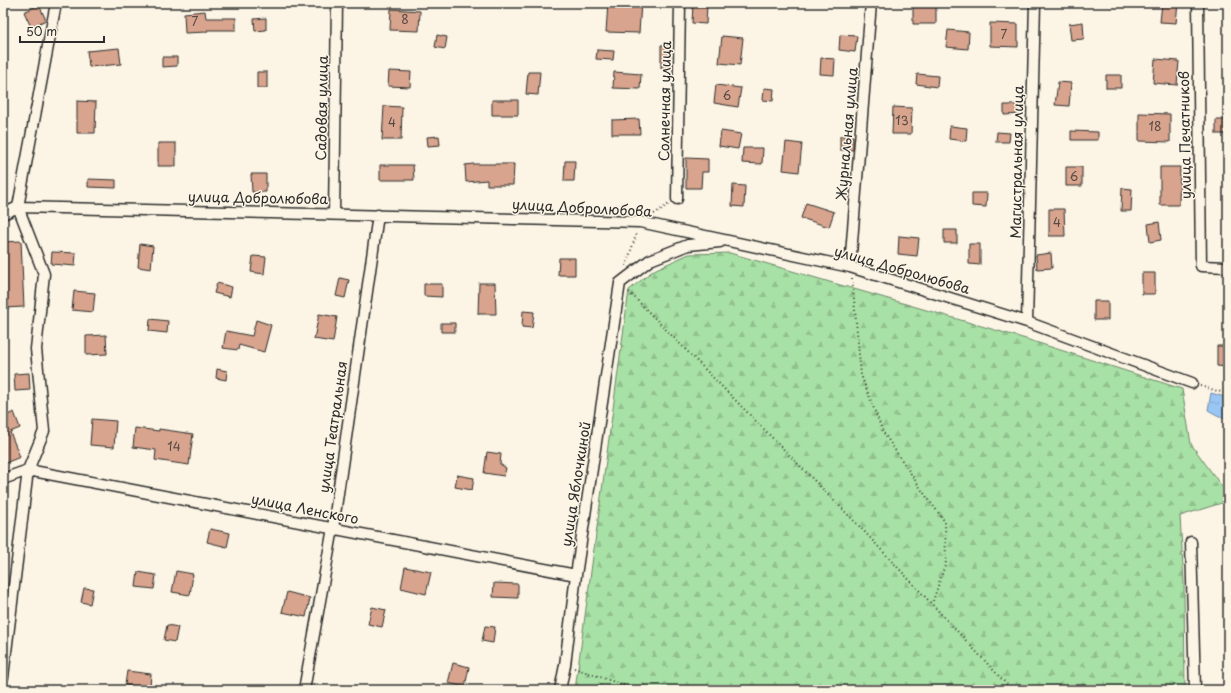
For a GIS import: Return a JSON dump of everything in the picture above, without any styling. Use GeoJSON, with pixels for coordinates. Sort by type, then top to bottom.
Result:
{"type":"FeatureCollection","features":[{"type":"Feature","properties":{"kind":"street"},"geometry":{"type":"LineString","coordinates":[[3,677],[28,470],[44,431],[36,349],[44,274],[18,207],[56,3]]}},
{"type":"Feature","properties":{"kind":"street","name":"Садовая улица"},"geometry":{"type":"LineString","coordinates":[[334,214],[337,3]]}},
{"type":"Feature","properties":{"kind":"street","name":"Солнечная улица"},"geometry":{"type":"LineString","coordinates":[[677,199],[680,3]]}},
{"type":"Feature","properties":{"kind":"street","name":"Журнальная улица"},"geometry":{"type":"LineString","coordinates":[[850,267],[871,3]]}},
{"type":"Feature","properties":{"kind":"street","name":"Магистральная улица"},"geometry":{"type":"LineString","coordinates":[[1027,322],[1035,3]]}},
{"type":"Feature","properties":{"kind":"street","name":"улица Печатников"},"geometry":{"type":"LineString","coordinates":[[1198,3],[1201,266],[1228,267]]}},
{"type":"Feature","properties":{"kind":"street"},"geometry":{"type":"LineString","coordinates":[[3,214],[18,207]]}},
{"type":"Feature","properties":{"kind":"street","name":"улица Добролюбова"},"geometry":{"type":"LineString","coordinates":[[18,207],[640,222],[850,267],[1027,322],[1192,383]]}},
{"type":"Feature","properties":{"kind":"street","name":"улица Театральная"},"geometry":{"type":"LineString","coordinates":[[304,690],[333,528],[378,215]]}},
{"type":"Feature","properties":{"kind":"street"},"geometry":{"type":"LineString","coordinates":[[620,283],[650,260],[688,245],[732,241]]}},
{"type":"Feature","properties":{"kind":"street","name":"улица Яблочкиной"},"geometry":{"type":"LineString","coordinates":[[560,690],[565,665],[576,575],[620,283]]}},
{"type":"Feature","properties":{"kind":"street"},"geometry":{"type":"LineString","coordinates":[[3,479],[28,470]]}},
{"type":"Feature","properties":{"kind":"street","name":"улица Ленского"},"geometry":{"type":"LineString","coordinates":[[28,470],[576,575]]}},
{"type":"Feature","properties":{"kind":"street"},"geometry":{"type":"LineString","coordinates":[[1192,542],[1191,580],[1195,690]]}},
{"type":"Feature","properties":{"kind":"path"},"geometry":{"type":"LineString","coordinates":[[677,199],[640,222],[620,283],[860,527],[1012,690]]}},
{"type":"Feature","properties":{"kind":"path"},"geometry":{"type":"LineString","coordinates":[[850,267],[861,375],[883,432],[945,522],[946,562],[932,604]]}},
{"type":"Feature","properties":{"kind":"path"},"geometry":{"type":"LineString","coordinates":[[1192,383],[1228,394]]}},
{"type":"Feature","properties":{"kind":"path"},"geometry":{"type":"LineString","coordinates":[[565,665],[638,690]]}},
{"type":"Feature","properties":{"kind":"green space"},"geometry":{"type":"Polygon","coordinates":[[[730,253],[1026,339],[1182,389],[1191,444],[1228,495],[1228,501],[1180,516],[1184,583],[1185,690],[575,690],[629,290],[654,270],[689,254],[730,253]]]}},
{"type":"Feature","properties":{"kind":"water"},"geometry":{"type":"Polygon","coordinates":[[[1211,393],[1228,398],[1228,421],[1208,410],[1211,393]]]}},
{"type":"Feature","properties":{"kind":"building"},"geometry":{"type":"Polygon","coordinates":[[[608,3],[641,3],[639,33],[606,32],[608,3]]]}},
{"type":"Feature","properties":{"kind":"building"},"geometry":{"type":"Polygon","coordinates":[[[913,3],[936,3],[936,24],[913,24],[913,3]]]}},
{"type":"Feature","properties":{"kind":"building"},"geometry":{"type":"Polygon","coordinates":[[[1162,3],[1178,3],[1176,23],[1160,22],[1162,3]]]}},
{"type":"Feature","properties":{"kind":"building"},"geometry":{"type":"Polygon","coordinates":[[[693,4],[707,5],[706,24],[692,23],[693,4]]]}},
{"type":"Feature","properties":{"kind":"building"},"geometry":{"type":"Polygon","coordinates":[[[39,5],[46,20],[31,27],[24,12],[39,5]]]}},
{"type":"Feature","properties":{"kind":"building"},"geometry":{"type":"Polygon","coordinates":[[[391,9],[420,11],[419,31],[390,30],[391,9]]]}},
{"type":"Feature","properties":{"kind":"building"},"geometry":{"type":"Polygon","coordinates":[[[205,11],[206,18],[236,18],[236,30],[207,30],[207,32],[185,33],[184,13],[205,11]]]}},
{"type":"Feature","properties":{"kind":"building"},"geometry":{"type":"Polygon","coordinates":[[[266,18],[266,30],[255,31],[254,19],[266,18]]]}},
{"type":"Feature","properties":{"kind":"building"},"geometry":{"type":"Polygon","coordinates":[[[1083,22],[1084,39],[1071,40],[1069,24],[1083,22]]]}},
{"type":"Feature","properties":{"kind":"building"},"geometry":{"type":"Polygon","coordinates":[[[990,23],[1018,24],[1018,47],[990,46],[990,23]]]}},
{"type":"Feature","properties":{"kind":"building"},"geometry":{"type":"Polygon","coordinates":[[[948,30],[969,32],[968,49],[946,47],[948,30]]]}},
{"type":"Feature","properties":{"kind":"building"},"geometry":{"type":"Polygon","coordinates":[[[437,35],[447,37],[445,49],[435,47],[437,35]]]}},
{"type":"Feature","properties":{"kind":"building"},"geometry":{"type":"Polygon","coordinates":[[[840,35],[857,36],[855,52],[839,50],[840,35]]]}},
{"type":"Feature","properties":{"kind":"building"},"geometry":{"type":"Polygon","coordinates":[[[722,36],[743,38],[740,65],[719,63],[722,36]]]}},
{"type":"Feature","properties":{"kind":"building"},"geometry":{"type":"Polygon","coordinates":[[[661,45],[670,45],[670,68],[661,68],[661,45]]]}},
{"type":"Feature","properties":{"kind":"building"},"geometry":{"type":"Polygon","coordinates":[[[119,48],[121,64],[89,67],[87,51],[119,48]]]}},
{"type":"Feature","properties":{"kind":"building"},"geometry":{"type":"Polygon","coordinates":[[[597,50],[614,51],[613,60],[596,59],[597,50]]]}},
{"type":"Feature","properties":{"kind":"building"},"geometry":{"type":"Polygon","coordinates":[[[162,57],[177,57],[177,66],[162,67],[162,57]]]}},
{"type":"Feature","properties":{"kind":"building"},"geometry":{"type":"Polygon","coordinates":[[[821,58],[835,59],[834,75],[820,74],[821,58]]]}},
{"type":"Feature","properties":{"kind":"building"},"geometry":{"type":"Polygon","coordinates":[[[1155,59],[1179,61],[1177,85],[1153,83],[1155,59]]]}},
{"type":"Feature","properties":{"kind":"building"},"geometry":{"type":"Polygon","coordinates":[[[389,71],[411,72],[410,87],[388,86],[389,71]]]}},
{"type":"Feature","properties":{"kind":"building"},"geometry":{"type":"Polygon","coordinates":[[[257,72],[267,72],[267,88],[257,88],[257,72]]]}},
{"type":"Feature","properties":{"kind":"building"},"geometry":{"type":"Polygon","coordinates":[[[528,72],[540,72],[538,95],[526,94],[528,72]]]}},
{"type":"Feature","properties":{"kind":"building"},"geometry":{"type":"Polygon","coordinates":[[[614,72],[641,74],[640,89],[613,88],[614,72]]]}},
{"type":"Feature","properties":{"kind":"building"},"geometry":{"type":"Polygon","coordinates":[[[917,74],[938,76],[937,87],[916,84],[917,74]]]}},
{"type":"Feature","properties":{"kind":"building"},"geometry":{"type":"Polygon","coordinates":[[[1106,75],[1121,75],[1121,88],[1106,88],[1106,75]]]}},
{"type":"Feature","properties":{"kind":"building"},"geometry":{"type":"Polygon","coordinates":[[[1058,82],[1071,83],[1069,106],[1055,105],[1058,82]]]}},
{"type":"Feature","properties":{"kind":"building"},"geometry":{"type":"Polygon","coordinates":[[[716,85],[741,88],[738,107],[714,103],[716,85]]]}},
{"type":"Feature","properties":{"kind":"building"},"geometry":{"type":"Polygon","coordinates":[[[764,88],[774,89],[773,101],[763,100],[764,88]]]}},
{"type":"Feature","properties":{"kind":"building"},"geometry":{"type":"Polygon","coordinates":[[[492,100],[518,100],[518,115],[492,115],[492,100]]]}},
{"type":"Feature","properties":{"kind":"building"},"geometry":{"type":"Polygon","coordinates":[[[77,101],[96,102],[95,133],[77,133],[77,101]]]}},
{"type":"Feature","properties":{"kind":"building"},"geometry":{"type":"Polygon","coordinates":[[[1004,105],[1023,105],[1023,114],[1004,115],[1004,105]]]}},
{"type":"Feature","properties":{"kind":"building"},"geometry":{"type":"Polygon","coordinates":[[[384,106],[402,107],[401,140],[382,140],[384,106]]]}},
{"type":"Feature","properties":{"kind":"building"},"geometry":{"type":"Polygon","coordinates":[[[893,107],[912,108],[911,134],[892,134],[893,107]]]}},
{"type":"Feature","properties":{"kind":"building"},"geometry":{"type":"Polygon","coordinates":[[[1139,113],[1170,114],[1170,142],[1139,141],[1139,113]]]}},
{"type":"Feature","properties":{"kind":"building"},"geometry":{"type":"Polygon","coordinates":[[[639,119],[640,134],[612,134],[612,120],[639,119]]]}},
{"type":"Feature","properties":{"kind":"building"},"geometry":{"type":"Polygon","coordinates":[[[1216,120],[1228,120],[1228,134],[1216,134],[1216,120]]]}},
{"type":"Feature","properties":{"kind":"building"},"geometry":{"type":"Polygon","coordinates":[[[950,126],[967,128],[966,141],[949,139],[950,126]]]}},
{"type":"Feature","properties":{"kind":"building"},"geometry":{"type":"Polygon","coordinates":[[[721,131],[741,134],[738,149],[719,146],[721,131]]]}},
{"type":"Feature","properties":{"kind":"building"},"geometry":{"type":"Polygon","coordinates":[[[1071,131],[1098,132],[1098,140],[1071,140],[1071,131]]]}},
{"type":"Feature","properties":{"kind":"building"},"geometry":{"type":"Polygon","coordinates":[[[997,132],[1010,133],[1009,142],[996,142],[997,132]]]}},
{"type":"Feature","properties":{"kind":"building"},"geometry":{"type":"Polygon","coordinates":[[[439,136],[440,145],[428,146],[427,137],[439,136]]]}},
{"type":"Feature","properties":{"kind":"building"},"geometry":{"type":"Polygon","coordinates":[[[840,136],[853,136],[853,150],[840,150],[840,136]]]}},
{"type":"Feature","properties":{"kind":"building"},"geometry":{"type":"Polygon","coordinates":[[[786,142],[802,144],[799,172],[783,170],[786,142]]]}},
{"type":"Feature","properties":{"kind":"building"},"geometry":{"type":"Polygon","coordinates":[[[158,143],[176,143],[176,166],[158,166],[158,143]]]}},
{"type":"Feature","properties":{"kind":"building"},"geometry":{"type":"Polygon","coordinates":[[[743,148],[763,148],[762,164],[742,163],[743,148]]]}},
{"type":"Feature","properties":{"kind":"building"},"geometry":{"type":"Polygon","coordinates":[[[686,158],[708,159],[708,172],[702,172],[701,188],[686,188],[686,158]]]}},
{"type":"Feature","properties":{"kind":"building"},"geometry":{"type":"Polygon","coordinates":[[[565,161],[575,161],[574,181],[564,181],[565,161]]]}},
{"type":"Feature","properties":{"kind":"building"},"geometry":{"type":"Polygon","coordinates":[[[514,164],[513,185],[487,185],[487,180],[466,182],[465,165],[514,164]]]}},
{"type":"Feature","properties":{"kind":"building"},"geometry":{"type":"Polygon","coordinates":[[[380,165],[413,165],[414,180],[380,180],[380,165]]]}},
{"type":"Feature","properties":{"kind":"building"},"geometry":{"type":"Polygon","coordinates":[[[1066,167],[1082,167],[1082,186],[1066,186],[1066,167]]]}},
{"type":"Feature","properties":{"kind":"building"},"geometry":{"type":"Polygon","coordinates":[[[1160,167],[1180,167],[1179,205],[1160,205],[1160,167]]]}},
{"type":"Feature","properties":{"kind":"building"},"geometry":{"type":"Polygon","coordinates":[[[251,174],[266,174],[266,192],[252,192],[251,174]]]}},
{"type":"Feature","properties":{"kind":"building"},"geometry":{"type":"Polygon","coordinates":[[[88,179],[116,180],[116,188],[88,187],[88,179]]]}},
{"type":"Feature","properties":{"kind":"building"},"geometry":{"type":"Polygon","coordinates":[[[733,185],[745,186],[744,207],[732,206],[733,185]]]}},
{"type":"Feature","properties":{"kind":"building"},"geometry":{"type":"Polygon","coordinates":[[[1122,188],[1132,189],[1131,211],[1121,211],[1122,188]]]}},
{"type":"Feature","properties":{"kind":"building"},"geometry":{"type":"Polygon","coordinates":[[[972,193],[987,193],[986,207],[972,206],[972,193]]]}},
{"type":"Feature","properties":{"kind":"building"},"geometry":{"type":"Polygon","coordinates":[[[806,203],[834,212],[829,227],[801,218],[806,203]]]}},
{"type":"Feature","properties":{"kind":"building"},"geometry":{"type":"Polygon","coordinates":[[[1049,209],[1064,209],[1065,236],[1049,236],[1049,209]]]}},
{"type":"Feature","properties":{"kind":"building"},"geometry":{"type":"Polygon","coordinates":[[[1159,222],[1161,240],[1150,242],[1148,224],[1159,222]]]}},
{"type":"Feature","properties":{"kind":"building"},"geometry":{"type":"Polygon","coordinates":[[[944,230],[957,230],[957,243],[944,243],[944,230]]]}},
{"type":"Feature","properties":{"kind":"building"},"geometry":{"type":"Polygon","coordinates":[[[899,236],[919,238],[917,256],[898,254],[899,236]]]}},
{"type":"Feature","properties":{"kind":"building"},"geometry":{"type":"Polygon","coordinates":[[[21,241],[24,307],[4,308],[3,242],[21,241]]]}},
{"type":"Feature","properties":{"kind":"building"},"geometry":{"type":"Polygon","coordinates":[[[140,244],[153,246],[151,269],[138,267],[140,244]]]}},
{"type":"Feature","properties":{"kind":"building"},"geometry":{"type":"Polygon","coordinates":[[[969,244],[980,244],[980,265],[969,264],[969,244]]]}},
{"type":"Feature","properties":{"kind":"building"},"geometry":{"type":"Polygon","coordinates":[[[52,252],[76,253],[75,266],[51,264],[52,252]]]}},
{"type":"Feature","properties":{"kind":"building"},"geometry":{"type":"Polygon","coordinates":[[[1051,253],[1052,268],[1037,269],[1036,255],[1051,253]]]}},
{"type":"Feature","properties":{"kind":"building"},"geometry":{"type":"Polygon","coordinates":[[[253,256],[266,257],[264,274],[251,272],[253,256]]]}},
{"type":"Feature","properties":{"kind":"building"},"geometry":{"type":"Polygon","coordinates":[[[559,258],[575,258],[575,275],[558,275],[559,258]]]}},
{"type":"Feature","properties":{"kind":"building"},"geometry":{"type":"Polygon","coordinates":[[[1142,273],[1155,273],[1155,294],[1142,294],[1142,273]]]}},
{"type":"Feature","properties":{"kind":"building"},"geometry":{"type":"Polygon","coordinates":[[[340,278],[349,280],[345,298],[336,296],[340,278]]]}},
{"type":"Feature","properties":{"kind":"building"},"geometry":{"type":"Polygon","coordinates":[[[217,283],[232,287],[230,297],[214,293],[217,283]]]}},
{"type":"Feature","properties":{"kind":"building"},"geometry":{"type":"Polygon","coordinates":[[[479,283],[495,283],[496,314],[478,314],[479,283]]]}},
{"type":"Feature","properties":{"kind":"building"},"geometry":{"type":"Polygon","coordinates":[[[424,284],[442,284],[442,297],[424,296],[424,284]]]}},
{"type":"Feature","properties":{"kind":"building"},"geometry":{"type":"Polygon","coordinates":[[[74,291],[95,293],[93,312],[72,310],[74,291]]]}},
{"type":"Feature","properties":{"kind":"building"},"geometry":{"type":"Polygon","coordinates":[[[1094,301],[1108,301],[1108,320],[1094,320],[1094,301]]]}},
{"type":"Feature","properties":{"kind":"building"},"geometry":{"type":"Polygon","coordinates":[[[523,311],[534,312],[532,328],[522,327],[523,311]]]}},
{"type":"Feature","properties":{"kind":"building"},"geometry":{"type":"Polygon","coordinates":[[[319,314],[337,317],[333,342],[314,339],[319,314]]]}},
{"type":"Feature","properties":{"kind":"building"},"geometry":{"type":"Polygon","coordinates":[[[150,319],[168,321],[167,333],[149,331],[150,319]]]}},
{"type":"Feature","properties":{"kind":"building"},"geometry":{"type":"Polygon","coordinates":[[[256,320],[271,325],[264,352],[239,345],[238,350],[223,348],[226,331],[252,336],[256,320]]]}},
{"type":"Feature","properties":{"kind":"building"},"geometry":{"type":"Polygon","coordinates":[[[441,323],[455,323],[455,332],[441,332],[441,323]]]}},
{"type":"Feature","properties":{"kind":"building"},"geometry":{"type":"Polygon","coordinates":[[[106,335],[107,354],[86,355],[86,336],[106,335]]]}},
{"type":"Feature","properties":{"kind":"building"},"geometry":{"type":"Polygon","coordinates":[[[1217,346],[1228,346],[1228,367],[1217,366],[1217,346]]]}},
{"type":"Feature","properties":{"kind":"building"},"geometry":{"type":"Polygon","coordinates":[[[217,369],[227,371],[226,380],[216,378],[217,369]]]}},
{"type":"Feature","properties":{"kind":"building"},"geometry":{"type":"Polygon","coordinates":[[[29,373],[30,390],[15,391],[14,374],[29,373]]]}},
{"type":"Feature","properties":{"kind":"building"},"geometry":{"type":"Polygon","coordinates":[[[14,412],[20,428],[10,432],[20,457],[3,464],[3,417],[14,412]]]}},
{"type":"Feature","properties":{"kind":"building"},"geometry":{"type":"Polygon","coordinates":[[[92,419],[116,421],[114,447],[90,445],[92,419]]]}},
{"type":"Feature","properties":{"kind":"building"},"geometry":{"type":"Polygon","coordinates":[[[135,428],[159,431],[159,429],[193,434],[189,465],[155,460],[156,450],[133,447],[135,428]]]}},
{"type":"Feature","properties":{"kind":"building"},"geometry":{"type":"Polygon","coordinates":[[[487,452],[501,454],[500,464],[506,468],[504,476],[484,473],[487,452]]]}},
{"type":"Feature","properties":{"kind":"building"},"geometry":{"type":"Polygon","coordinates":[[[457,475],[474,478],[472,490],[455,487],[457,475]]]}},
{"type":"Feature","properties":{"kind":"building"},"geometry":{"type":"Polygon","coordinates":[[[210,529],[230,533],[227,547],[207,542],[210,529]]]}},
{"type":"Feature","properties":{"kind":"building"},"geometry":{"type":"Polygon","coordinates":[[[405,567],[431,572],[426,594],[401,588],[405,567]]]}},
{"type":"Feature","properties":{"kind":"building"},"geometry":{"type":"Polygon","coordinates":[[[176,571],[193,574],[190,595],[172,592],[176,571]]]}},
{"type":"Feature","properties":{"kind":"building"},"geometry":{"type":"Polygon","coordinates":[[[138,572],[156,575],[154,589],[136,587],[138,572]]]}},
{"type":"Feature","properties":{"kind":"building"},"geometry":{"type":"Polygon","coordinates":[[[494,583],[518,584],[518,598],[493,597],[494,583]]]}},
{"type":"Feature","properties":{"kind":"building"},"geometry":{"type":"Polygon","coordinates":[[[84,588],[93,589],[90,604],[81,602],[84,588]]]}},
{"type":"Feature","properties":{"kind":"building"},"geometry":{"type":"Polygon","coordinates":[[[287,592],[310,598],[306,617],[282,612],[287,592]]]}},
{"type":"Feature","properties":{"kind":"building"},"geometry":{"type":"Polygon","coordinates":[[[372,607],[386,610],[382,627],[368,624],[372,607]]]}},
{"type":"Feature","properties":{"kind":"building"},"geometry":{"type":"Polygon","coordinates":[[[167,625],[178,627],[175,642],[164,640],[167,625]]]}},
{"type":"Feature","properties":{"kind":"building"},"geometry":{"type":"Polygon","coordinates":[[[485,626],[495,627],[493,643],[482,641],[485,626]]]}},
{"type":"Feature","properties":{"kind":"building"},"geometry":{"type":"Polygon","coordinates":[[[453,663],[469,667],[465,687],[448,683],[453,663]]]}},
{"type":"Feature","properties":{"kind":"building"},"geometry":{"type":"Polygon","coordinates":[[[127,671],[151,674],[150,688],[125,685],[127,671]]]}}]}
